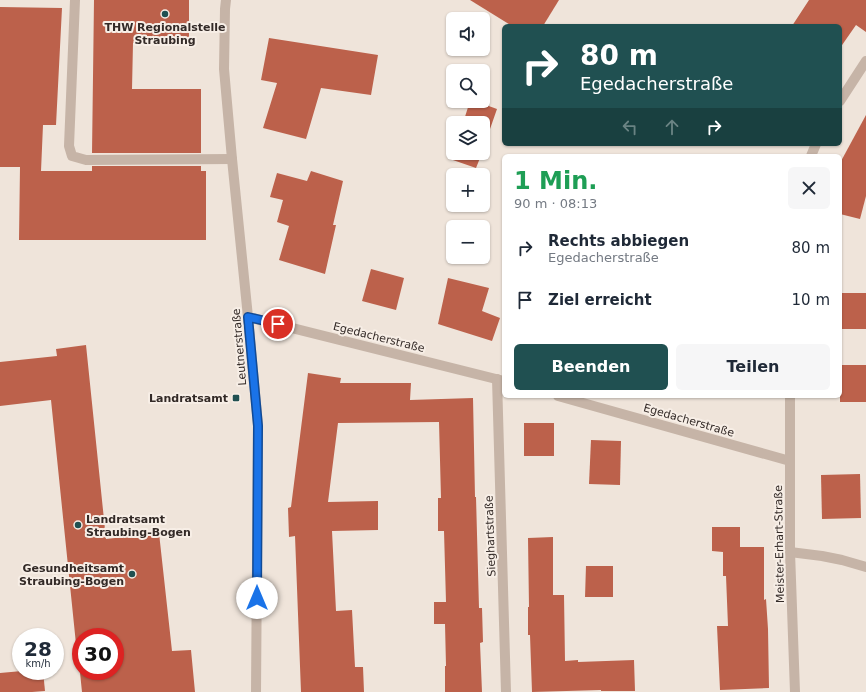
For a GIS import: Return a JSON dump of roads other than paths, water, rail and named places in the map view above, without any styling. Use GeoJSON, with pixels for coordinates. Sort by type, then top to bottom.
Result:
{"type":"FeatureCollection","features":[{"type":"Feature","properties":{"kind":"street"},"geometry":{"type":"LineString","coordinates":[[75,0],[69,146],[72,156],[86,160],[232,159]]}},
{"type":"Feature","properties":{"kind":"street","name":"Leutnerstraße"},"geometry":{"type":"LineString","coordinates":[[226,0],[224,69],[258,426],[256,692]]}},
{"type":"Feature","properties":{"kind":"street"},"geometry":{"type":"LineString","coordinates":[[842,98],[866,62]]}},
{"type":"Feature","properties":{"kind":"street","name":"Egedacherstraße"},"geometry":{"type":"LineString","coordinates":[[248,317],[501,380]]}},
{"type":"Feature","properties":{"kind":"street","name":"Sieghartstraße"},"geometry":{"type":"LineString","coordinates":[[501,380],[506,692]]}},
{"type":"Feature","properties":{"kind":"street","name":"Egedacherstraße"},"geometry":{"type":"LineString","coordinates":[[565,398],[790,461]]}},
{"type":"Feature","properties":{"kind":"street","name":"Meister-Erhart-Straße"},"geometry":{"type":"LineString","coordinates":[[790,398],[790,552],[795,692]]}},
{"type":"Feature","properties":{"kind":"street"},"geometry":{"type":"LineString","coordinates":[[790,552],[835,558],[866,567]]}},
{"type":"Feature","properties":{"kind":"place","name":"THW Regionalstelle Straubing"},"geometry":{"type":"Point","coordinates":[165,14]}},
{"type":"Feature","properties":{"kind":"place","name":"Landratsamt"},"geometry":{"type":"Point","coordinates":[236,398]}},
{"type":"Feature","properties":{"kind":"place","name":"Landratsamt Straubing-Bogen"},"geometry":{"type":"Point","coordinates":[78,525]}},
{"type":"Feature","properties":{"kind":"place","name":"Gesundheitsamt Straubing-Bogen"},"geometry":{"type":"Point","coordinates":[132,574]}}]}
